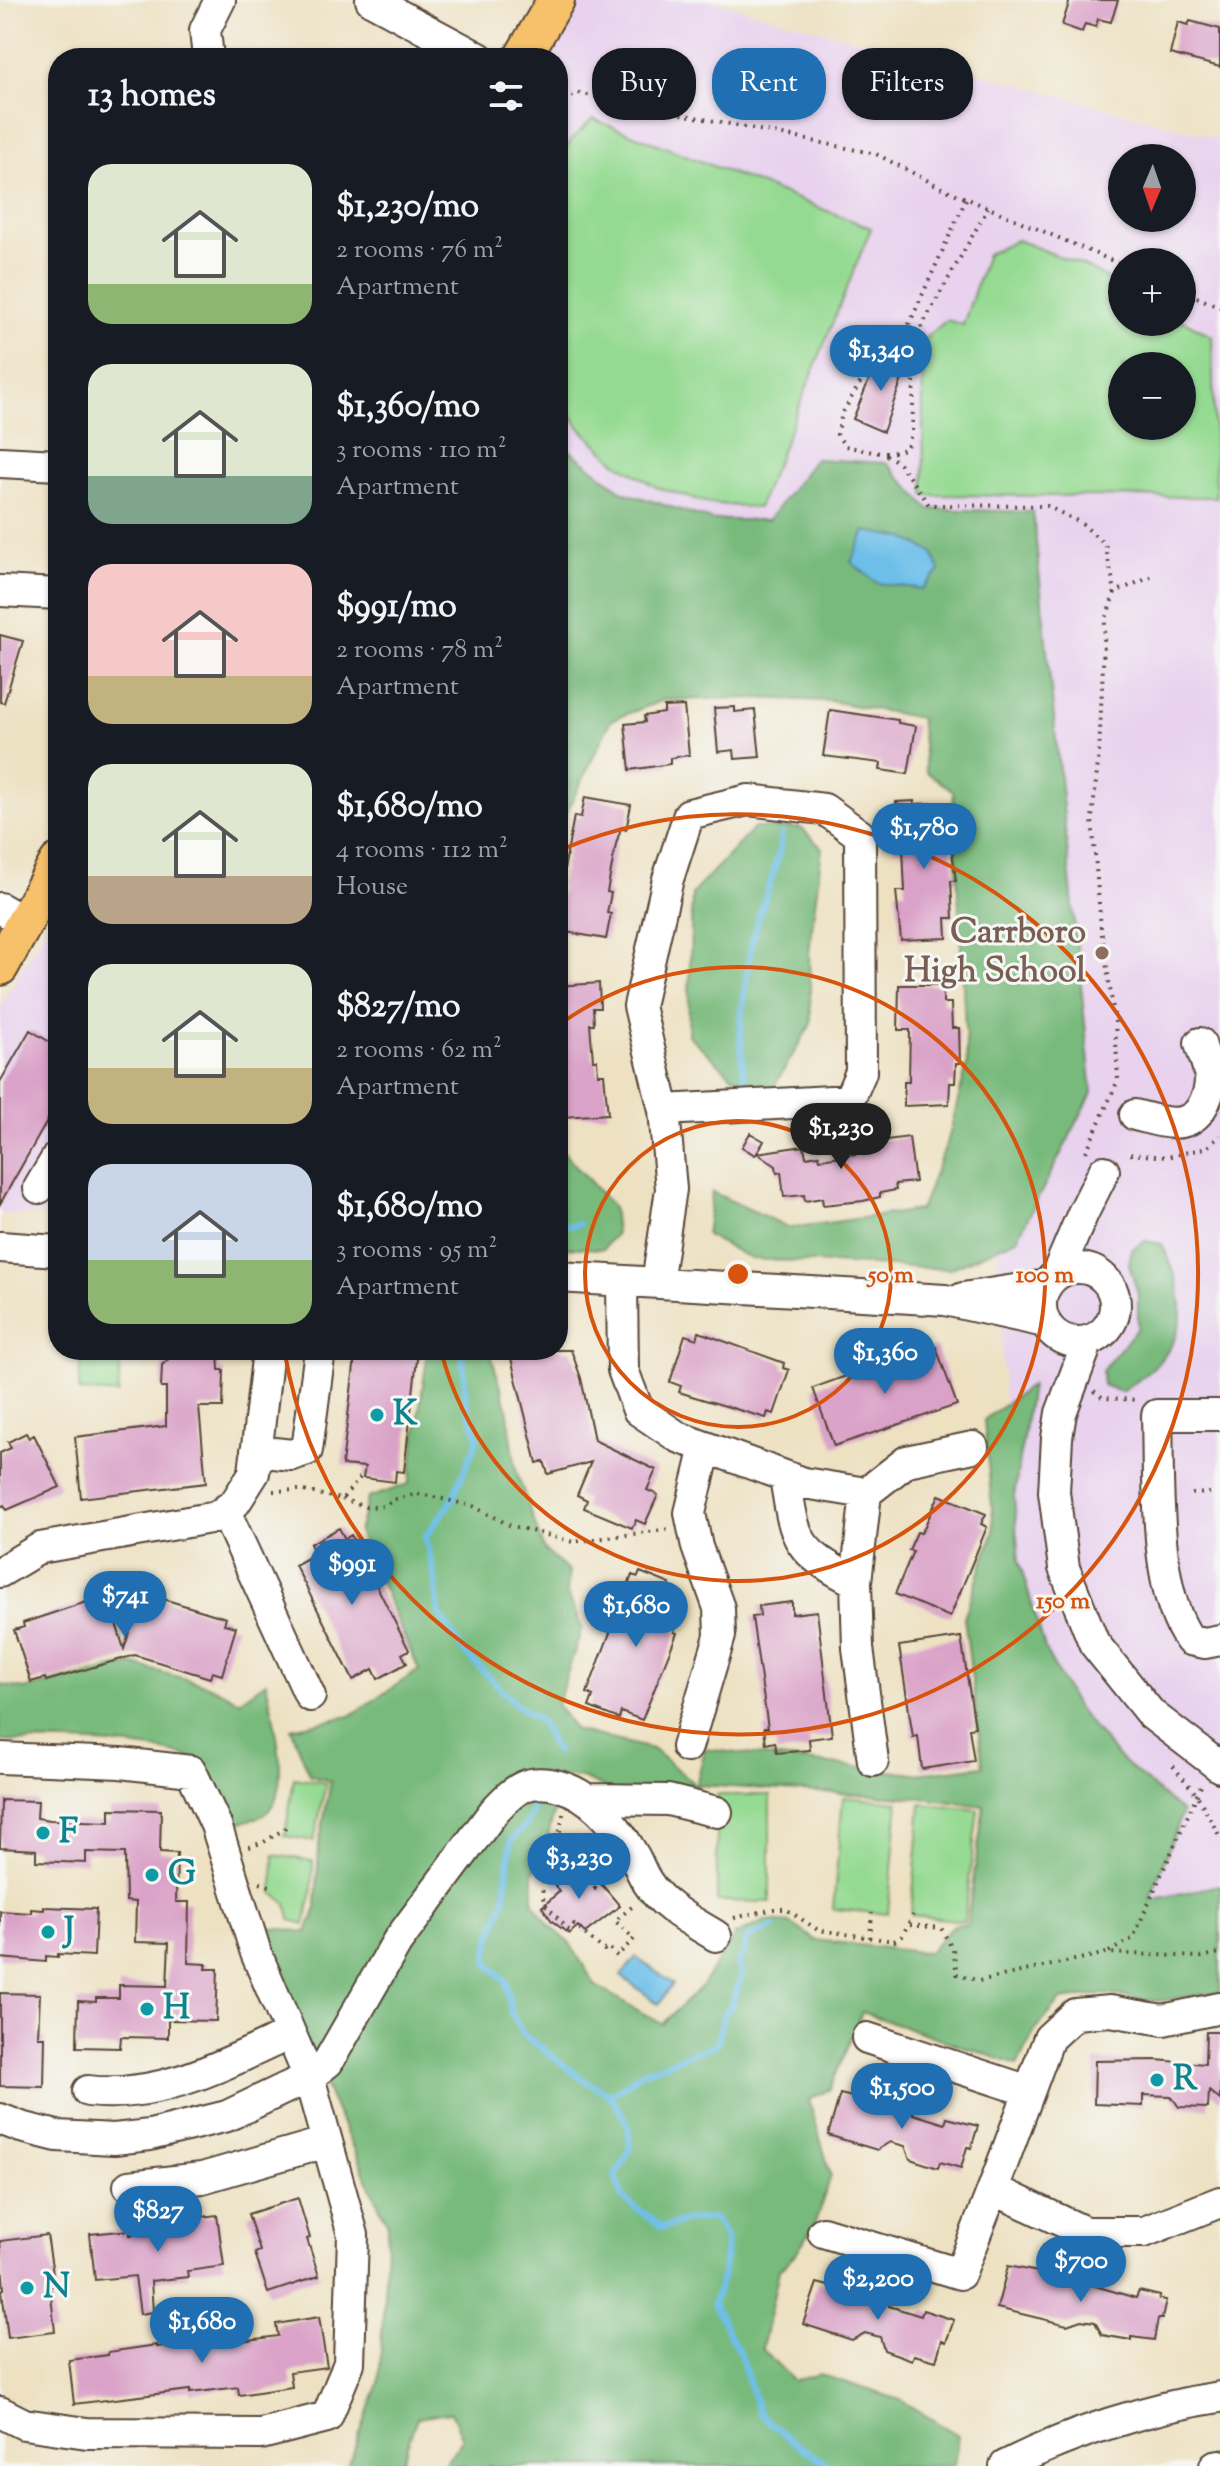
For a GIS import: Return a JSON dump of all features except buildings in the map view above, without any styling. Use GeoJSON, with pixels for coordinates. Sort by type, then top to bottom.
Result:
{"type":"FeatureCollection","features":[{"type":"Feature","properties":{"kind":"main road"},"geometry":{"type":"LineString","coordinates":[[528,48],[556,0]]}},
{"type":"Feature","properties":{"kind":"main road"},"geometry":{"type":"LineString","coordinates":[[0,967],[12,915],[48,874]]}},
{"type":"Feature","properties":{"kind":"street"},"geometry":{"type":"LineString","coordinates":[[207,48],[205,30],[220,0]]}},
{"type":"Feature","properties":{"kind":"street"},"geometry":{"type":"LineString","coordinates":[[371,0],[460,48]]}},
{"type":"Feature","properties":{"kind":"street"},"geometry":{"type":"LineString","coordinates":[[0,462],[48,464]]}},
{"type":"Feature","properties":{"kind":"street"},"geometry":{"type":"LineString","coordinates":[[0,591],[48,593]]}},
{"type":"Feature","properties":{"kind":"street"},"geometry":{"type":"LineString","coordinates":[[657,1283],[671,1189],[664,1110],[639,1006],[668,879],[689,814],[748,800],[824,809],[860,835],[861,1072],[849,1100],[664,1110]]}},
{"type":"Feature","properties":{"kind":"street"},"geometry":{"type":"LineString","coordinates":[[1135,1115],[1166,1123],[1180,1123],[1194,1117],[1207,1100],[1210,1080],[1200,1043]]}},
{"type":"Feature","properties":{"kind":"street"},"geometry":{"type":"LineString","coordinates":[[568,1278],[945,1300],[1050,1328],[1076,1342],[1088,1341],[1108,1328],[1116,1306],[1109,1284],[1101,1275],[1095,1253],[1104,1171],[1042,1297],[1041,1310],[1050,1328],[1061,1367],[1054,1492],[1064,1568],[1094,1643],[1151,1714],[1210,1776]]}},
{"type":"Feature","properties":{"kind":"street"},"geometry":{"type":"LineString","coordinates":[[39,1188],[48,1173]]}},
{"type":"Feature","properties":{"kind":"street"},"geometry":{"type":"LineString","coordinates":[[1,1252],[48,1251]]}},
{"type":"Feature","properties":{"kind":"street"},"geometry":{"type":"LineString","coordinates":[[945,1300],[1052,1280],[1079,1268],[1101,1275]]}},
{"type":"Feature","properties":{"kind":"street"},"geometry":{"type":"LineString","coordinates":[[622,1281],[623,1370],[638,1410],[678,1437],[804,1483],[866,1493]]}},
{"type":"Feature","properties":{"kind":"street"},"geometry":{"type":"LineString","coordinates":[[1059,1426],[1088,1341]]}},
{"type":"Feature","properties":{"kind":"street"},"geometry":{"type":"LineString","coordinates":[[0,1572],[40,1548],[216,1517],[234,1501],[254,1473],[267,1360]]}},
{"type":"Feature","properties":{"kind":"street"},"geometry":{"type":"LineString","coordinates":[[256,1451],[292,1455],[307,1450],[319,1360]]}},
{"type":"Feature","properties":{"kind":"street"},"geometry":{"type":"LineString","coordinates":[[1220,1415],[1157,1415],[1161,1552],[1179,1625],[1190,1640],[1205,1643],[1220,1640]]}},
{"type":"Feature","properties":{"kind":"street"},"geometry":{"type":"LineString","coordinates":[[687,1747],[720,1636],[719,1608],[697,1547],[690,1513],[706,1447]]}},
{"type":"Feature","properties":{"kind":"street"},"geometry":{"type":"LineString","coordinates":[[873,1761],[858,1648],[856,1582],[866,1493],[907,1461],[973,1447]]}},
{"type":"Feature","properties":{"kind":"street"},"geometry":{"type":"LineString","coordinates":[[785,1476],[796,1533],[805,1548],[818,1562],[856,1582]]}},
{"type":"Feature","properties":{"kind":"street"},"geometry":{"type":"LineString","coordinates":[[234,1501],[310,1696]]}},
{"type":"Feature","properties":{"kind":"street"},"geometry":{"type":"LineString","coordinates":[[0,1758],[120,1763],[191,1771],[216,1825],[256,1953],[309,2077],[353,2235],[349,2363],[327,2417],[261,2434],[101,2434],[24,2424],[0,2412]]}},
{"type":"Feature","properties":{"kind":"street"},"geometry":{"type":"LineString","coordinates":[[0,2119],[57,2136],[114,2139],[150,2135],[227,2116],[309,2077],[328,2062],[397,1942],[495,1810],[514,1790],[539,1781],[581,1794],[668,1800],[717,1812]]}},
{"type":"Feature","properties":{"kind":"street"},"geometry":{"type":"LineString","coordinates":[[581,1794],[633,1854],[649,1884],[671,1909],[716,1936]]}},
{"type":"Feature","properties":{"kind":"street"},"geometry":{"type":"LineString","coordinates":[[823,2232],[960,2274],[1049,2038],[1075,2014],[1110,2011],[1163,2020],[1220,2008]]}},
{"type":"Feature","properties":{"kind":"street"},"geometry":{"type":"LineString","coordinates":[[88,2091],[112,2094],[160,2088],[290,2034]]}},
{"type":"Feature","properties":{"kind":"street"},"geometry":{"type":"LineString","coordinates":[[867,2038],[1029,2091]]}},
{"type":"Feature","properties":{"kind":"street"},"geometry":{"type":"LineString","coordinates":[[129,2186],[202,2178],[327,2142]]}},
{"type":"Feature","properties":{"kind":"street"},"geometry":{"type":"LineString","coordinates":[[993,2189],[1085,2232],[1144,2232],[1220,2202]]}},
{"type":"Feature","properties":{"kind":"street"},"geometry":{"type":"LineString","coordinates":[[1005,2466],[1049,2456],[1119,2421],[1220,2397]]}},
{"type":"Feature","properties":{"kind":"path"},"geometry":{"type":"LineString","coordinates":[[568,99],[578,93],[876,154],[966,199],[1108,259]]}},
{"type":"Feature","properties":{"kind":"path"},"geometry":{"type":"LineString","coordinates":[[966,199],[906,331],[881,347],[842,414],[837,435],[845,446],[884,454],[897,453],[907,447],[912,431],[919,331],[988,208]]}},
{"type":"Feature","properties":{"kind":"path"},"geometry":{"type":"LineString","coordinates":[[1196,297],[1220,307]]}},
{"type":"Feature","properties":{"kind":"path"},"geometry":{"type":"LineString","coordinates":[[884,454],[898,462],[929,505],[1047,506],[1081,523],[1105,544],[1115,592],[1105,621],[1099,753],[1092,819],[1101,928],[1115,1022],[1118,1080],[1080,1165]]}},
{"type":"Feature","properties":{"kind":"path"},"geometry":{"type":"LineString","coordinates":[[1115,592],[1151,577]]}},
{"type":"Feature","properties":{"kind":"path"},"geometry":{"type":"LineString","coordinates":[[1130,1154],[1167,1157],[1206,1148],[1218,1137]]}},
{"type":"Feature","properties":{"kind":"path"},"geometry":{"type":"LineString","coordinates":[[342,1499],[364,1473]]}},
{"type":"Feature","properties":{"kind":"path"},"geometry":{"type":"LineString","coordinates":[[234,1501],[299,1490],[366,1507],[384,1506],[416,1494],[425,1495],[473,1506],[509,1525],[573,1542],[693,1527]]}},
{"type":"Feature","properties":{"kind":"path"},"geometry":{"type":"LineString","coordinates":[[1192,1494],[1211,1493]]}},
{"type":"Feature","properties":{"kind":"path"},"geometry":{"type":"LineString","coordinates":[[1173,1766],[1197,1795],[1220,1837]]}},
{"type":"Feature","properties":{"kind":"path"},"geometry":{"type":"LineString","coordinates":[[1107,1953],[1133,1938],[1197,1795],[1210,1776]]}},
{"type":"Feature","properties":{"kind":"path"},"geometry":{"type":"LineString","coordinates":[[581,1794],[565,1805],[556,1853],[546,1866],[542,1894],[545,1904],[568,1930],[574,1925],[604,1950],[608,1947],[617,1956],[634,1939],[615,1921],[633,1906]]}},
{"type":"Feature","properties":{"kind":"path"},"geometry":{"type":"LineString","coordinates":[[224,1850],[264,1842],[286,1828]]}},
{"type":"Feature","properties":{"kind":"path"},"geometry":{"type":"LineString","coordinates":[[599,1857],[595,1861],[595,1890],[609,1879]]}},
{"type":"Feature","properties":{"kind":"path"},"geometry":{"type":"LineString","coordinates":[[716,1936],[730,1919],[786,1909],[818,1930],[894,1941],[902,1936],[913,1915]]}},
{"type":"Feature","properties":{"kind":"path"},"geometry":{"type":"LineString","coordinates":[[870,1938],[872,1913]]}},
{"type":"Feature","properties":{"kind":"path"},"geometry":{"type":"LineString","coordinates":[[910,1925],[941,1928],[953,1950],[957,1974],[979,1981],[1107,1953],[1201,1957],[1220,1953]]}},
{"type":"Feature","properties":{"kind":"shaded area","name":"Carrboro High School"},"geometry":{"type":"Polygon","coordinates":[[[583,0],[710,0],[886,48],[842,48],[842,120],[973,120],[973,72],[1220,139],[1220,1916],[1028,1953],[972,648],[568,636],[568,48],[556,48],[583,0]]]}},
{"type":"Feature","properties":{"kind":"shaded area"},"geometry":{"type":"Polygon","coordinates":[[[48,924],[48,1216],[0,1214],[0,1007],[48,924]]]}},
{"type":"Feature","properties":{"kind":"green space"},"geometry":{"type":"Polygon","coordinates":[[[592,120],[596,120],[871,228],[758,508],[708,503],[656,487],[614,461],[581,429],[568,410],[568,145],[592,120]]]}},
{"type":"Feature","properties":{"kind":"green space"},"geometry":{"type":"Polygon","coordinates":[[[1017,240],[1084,266],[1108,279],[1108,336],[1196,336],[1196,327],[1212,336],[1216,497],[924,495],[922,341],[947,320],[963,325],[987,254],[1017,240]]]}},
{"type":"Feature","properties":{"kind":"green space"},"geometry":{"type":"Polygon","coordinates":[[[568,449],[623,492],[712,520],[768,520],[815,459],[887,463],[929,509],[1033,512],[1092,1093],[1017,1239],[950,1269],[751,1259],[706,1235],[712,1192],[790,1228],[920,1210],[948,1140],[967,1065],[953,791],[926,772],[920,718],[830,701],[754,698],[664,700],[611,720],[568,809],[568,449]]]}},
{"type":"Feature","properties":{"kind":"green space"},"geometry":{"type":"Polygon","coordinates":[[[754,828],[801,828],[822,848],[809,953],[811,1024],[772,1090],[732,1076],[688,1035],[692,894],[754,828]]]}},
{"type":"Feature","properties":{"kind":"green space"},"geometry":{"type":"Polygon","coordinates":[[[568,1157],[613,1207],[616,1233],[603,1249],[568,1247],[568,1157]]]}},
{"type":"Feature","properties":{"kind":"green space"},"geometry":{"type":"Polygon","coordinates":[[[1145,1241],[1162,1244],[1173,1268],[1181,1310],[1179,1328],[1172,1345],[1160,1361],[1121,1392],[1103,1385],[1102,1370],[1138,1328],[1138,1294],[1129,1264],[1132,1249],[1145,1241]]]}},
{"type":"Feature","properties":{"kind":"green space"},"geometry":{"type":"Polygon","coordinates":[[[81,1360],[120,1360],[118,1394],[79,1391],[81,1360]]]}},
{"type":"Feature","properties":{"kind":"green space"},"geometry":{"type":"Polygon","coordinates":[[[427,1360],[492,1360],[507,1407],[516,1470],[544,1550],[569,1572],[567,1593],[582,1628],[557,1705],[575,1730],[652,1749],[696,1785],[705,1749],[915,1774],[983,1766],[964,1617],[994,1531],[984,1420],[1031,1385],[1014,1497],[1019,1561],[1046,1652],[1077,1708],[1118,1757],[1182,1812],[1150,1900],[1220,1885],[1220,1992],[1157,2001],[1103,1994],[1061,2000],[1036,2029],[1017,2065],[862,2012],[830,2089],[809,2100],[831,2176],[814,2225],[796,2253],[779,2270],[762,2349],[794,2381],[819,2374],[900,2400],[958,2435],[954,2466],[443,2466],[463,2438],[451,2412],[417,2417],[400,2466],[348,2466],[379,2383],[388,2225],[322,2080],[401,1945],[522,1794],[558,1798],[542,1857],[533,1873],[533,1902],[549,1925],[569,1942],[596,1986],[662,2024],[701,1987],[735,1935],[765,1921],[791,1923],[815,1940],[929,1953],[953,1925],[967,1924],[984,1806],[922,1798],[697,1785],[618,1793],[581,1778],[530,1772],[490,1792],[406,1907],[311,2067],[249,1906],[258,1903],[267,1927],[307,1932],[316,1908],[319,1844],[331,1781],[310,1776],[291,1728],[350,1716],[419,1670],[358,1532],[368,1498],[409,1484],[427,1360]]]}},
{"type":"Feature","properties":{"kind":"green space"},"geometry":{"type":"Polygon","coordinates":[[[131,1664],[208,1685],[239,1701],[266,1682],[280,1772],[273,1805],[263,1815],[227,1825],[203,1761],[179,1754],[77,1742],[0,1741],[0,1685],[25,1689],[131,1664]]]}},
{"type":"Feature","properties":{"kind":"green space"},"geometry":{"type":"Polygon","coordinates":[[[294,1778],[326,1783],[314,1841],[285,1836],[294,1778]]]}},
{"type":"Feature","properties":{"kind":"green space"},"geometry":{"type":"Polygon","coordinates":[[[717,1795],[770,1795],[770,1902],[717,1901],[717,1795]]]}},
{"type":"Feature","properties":{"kind":"green space"},"geometry":{"type":"Polygon","coordinates":[[[843,1797],[898,1802],[888,1914],[833,1909],[843,1797]]]}},
{"type":"Feature","properties":{"kind":"green space"},"geometry":{"type":"Polygon","coordinates":[[[921,1804],[978,1810],[964,1921],[911,1915],[921,1804]]]}},
{"type":"Feature","properties":{"kind":"green space"},"geometry":{"type":"Polygon","coordinates":[[[274,1855],[313,1861],[312,1890],[305,1924],[290,1920],[287,1904],[273,1893],[274,1855]]]}},
{"type":"Feature","properties":{"kind":"water"},"geometry":{"type":"Polygon","coordinates":[[[865,531],[905,538],[932,552],[940,571],[922,589],[877,583],[851,562],[865,531]]]}},
{"type":"Feature","properties":{"kind":"water"},"geometry":{"type":"Polygon","coordinates":[[[636,1957],[673,1984],[659,2004],[621,1976],[636,1957]]]}},
{"type":"Feature","properties":{"kind":"waterway"},"geometry":{"type":"LineString","coordinates":[[744,1085],[741,1032],[746,978],[755,928],[777,862],[782,834]]}},
{"type":"Feature","properties":{"kind":"waterway"},"geometry":{"type":"LineString","coordinates":[[568,1226],[579,1224]]}},
{"type":"Feature","properties":{"kind":"waterway"},"geometry":{"type":"LineString","coordinates":[[463,1360],[466,1403],[478,1438],[451,1502],[425,1537],[439,1613],[464,1652],[518,1706],[540,1721],[556,1752]]}},
{"type":"Feature","properties":{"kind":"waterway"},"geometry":{"type":"LineString","coordinates":[[539,1797],[527,1824],[511,1841],[504,1902],[490,1940],[487,1963],[506,1981],[511,2013],[522,2033],[585,2081],[609,2094],[628,2124],[630,2150],[615,2176],[623,2198],[662,2228],[689,2220],[714,2218],[727,2239],[723,2275],[713,2304],[740,2354],[759,2413],[792,2441],[829,2466]]}},
{"type":"Feature","properties":{"kind":"waterway"},"geometry":{"type":"LineString","coordinates":[[609,2094],[621,2089],[638,2074],[717,2044],[724,2014],[730,2007],[742,1976],[738,1963],[744,1954],[747,1938],[774,1927]]}},
{"type":"Feature","properties":{"kind":"place","name":"Carrboro High School"},"geometry":{"type":"Point","coordinates":[1102,953]}},
{"type":"Feature","properties":{"kind":"place","name":"K"},"geometry":{"type":"Point","coordinates":[377,1415]}},
{"type":"Feature","properties":{"kind":"place","name":"F"},"geometry":{"type":"Point","coordinates":[43,1833]}},
{"type":"Feature","properties":{"kind":"place","name":"G"},"geometry":{"type":"Point","coordinates":[152,1875]}},
{"type":"Feature","properties":{"kind":"place","name":"J"},"geometry":{"type":"Point","coordinates":[48,1932]}},
{"type":"Feature","properties":{"kind":"place","name":"H"},"geometry":{"type":"Point","coordinates":[147,2009]}},
{"type":"Feature","properties":{"kind":"place","name":"R"},"geometry":{"type":"Point","coordinates":[1157,2080]}},
{"type":"Feature","properties":{"kind":"place","name":"N"},"geometry":{"type":"Point","coordinates":[27,2288]}}]}
